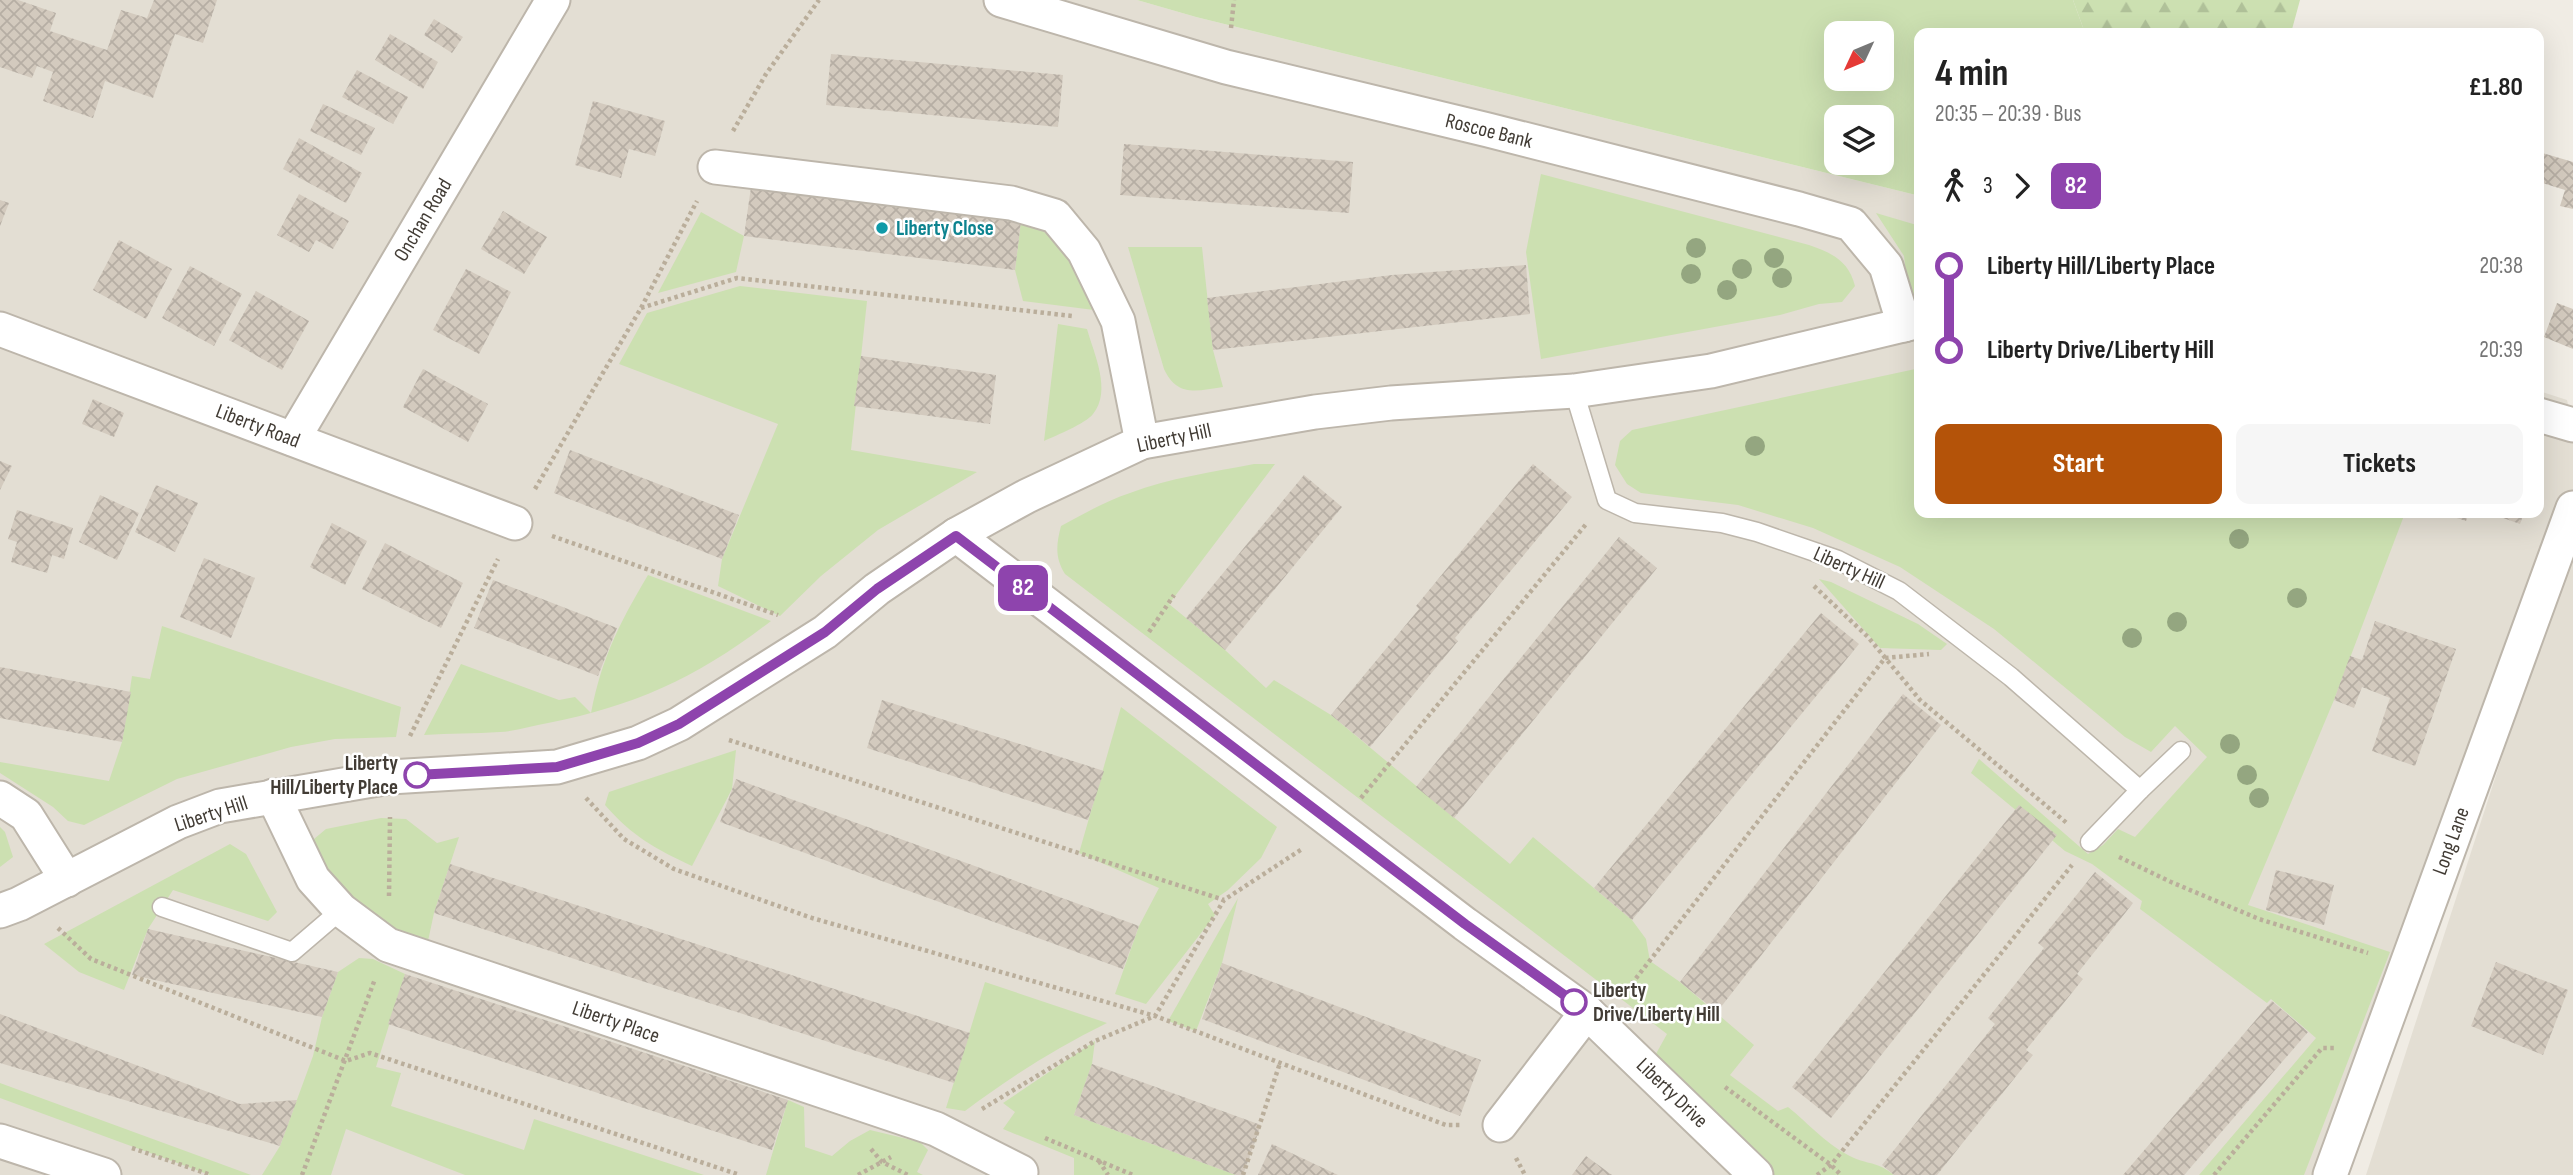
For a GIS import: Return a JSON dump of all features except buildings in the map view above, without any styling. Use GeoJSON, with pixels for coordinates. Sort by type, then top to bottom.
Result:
{"type":"FeatureCollection","features":[{"type":"Feature","properties":{"kind":"street","name":"Onchan Road"},"geometry":{"type":"LineString","coordinates":[[293,439],[553,0]]}},
{"type":"Feature","properties":{"kind":"street","name":"Roscoe Bank"},"geometry":{"type":"LineString","coordinates":[[1001,0],[1226,67],[1799,208],[1851,225],[1886,266],[1912,323]]}},
{"type":"Feature","properties":{"kind":"street"},"geometry":{"type":"LineString","coordinates":[[715,167],[1010,203],[1055,216],[1084,251],[1118,321],[1142,442]]}},
{"type":"Feature","properties":{"kind":"street","name":"Liberty Hill"},"geometry":{"type":"LineString","coordinates":[[10,908],[178,822],[220,806],[390,777],[557,767],[638,743],[679,724],[825,632],[877,589],[956,536],[1027,496],[1142,442],[1315,412],[1391,403],[1574,391],[1711,371],[1912,323]]}},
{"type":"Feature","properties":{"kind":"street","name":"Liberty Road"},"geometry":{"type":"LineString","coordinates":[[0,329],[515,523]]}},
{"type":"Feature","properties":{"kind":"street"},"geometry":{"type":"LineString","coordinates":[[2544,416],[2573,425]]}},
{"type":"Feature","properties":{"kind":"street","name":"Long Lane"},"geometry":{"type":"LineString","coordinates":[[2330,1175],[2573,508]]}},
{"type":"Feature","properties":{"kind":"street","name":"Liberty Drive"},"geometry":{"type":"LineString","coordinates":[[956,536],[1465,924],[1587,1012],[1756,1175]]}},
{"type":"Feature","properties":{"kind":"street","name":"Liberty Place"},"geometry":{"type":"LineString","coordinates":[[273,796],[308,871],[327,897],[388,945],[936,1129],[1021,1172]]}},
{"type":"Feature","properties":{"kind":"street"},"geometry":{"type":"LineString","coordinates":[[0,798],[26,815],[67,880]]}},
{"type":"Feature","properties":{"kind":"street"},"geometry":{"type":"LineString","coordinates":[[1500,1125],[1587,1012]]}},
{"type":"Feature","properties":{"kind":"street"},"geometry":{"type":"LineString","coordinates":[[0,1141],[104,1175]]}},
{"type":"Feature","properties":{"kind":"lane","name":"Liberty Hill"},"geometry":{"type":"LineString","coordinates":[[1574,391],[1606,500],[1635,513],[1722,523],[1774,538],[1838,560],[1899,591],[2011,677],[2140,790]]}},
{"type":"Feature","properties":{"kind":"lane"},"geometry":{"type":"LineString","coordinates":[[2090,842],[2181,751]]}},
{"type":"Feature","properties":{"kind":"lane"},"geometry":{"type":"LineString","coordinates":[[162,907],[292,952],[341,910]]}},
{"type":"Feature","properties":{"kind":"path"},"geometry":{"type":"LineString","coordinates":[[390,777],[515,523],[641,308],[739,119],[766,74],[819,0]]}},
{"type":"Feature","properties":{"kind":"path"},"geometry":{"type":"LineString","coordinates":[[641,308],[737,278],[1118,321]]}},
{"type":"Feature","properties":{"kind":"path"},"geometry":{"type":"LineString","coordinates":[[515,523],[825,632]]}},
{"type":"Feature","properties":{"kind":"path"},"geometry":{"type":"LineString","coordinates":[[1774,538],[1797,573],[1868,637],[1920,700],[2090,842],[2171,882],[2259,919],[2406,964]]}},
{"type":"Feature","properties":{"kind":"path"},"geometry":{"type":"LineString","coordinates":[[1386,767],[1573,541]]}},
{"type":"Feature","properties":{"kind":"path"},"geometry":{"type":"LineString","coordinates":[[1622,996],[1885,659]]}},
{"type":"Feature","properties":{"kind":"path"},"geometry":{"type":"LineString","coordinates":[[679,724],[1224,900]]}},
{"type":"Feature","properties":{"kind":"path"},"geometry":{"type":"LineString","coordinates":[[557,767],[624,839],[674,869],[812,918],[1155,1016],[1446,1125],[1500,1125]]}},
{"type":"Feature","properties":{"kind":"path"},"geometry":{"type":"LineString","coordinates":[[989,1114],[980,1110],[1095,1041],[1155,1016],[1224,900],[1338,825]]}},
{"type":"Feature","properties":{"kind":"path"},"geometry":{"type":"LineString","coordinates":[[1817,1175],[1831,1165],[2090,842]]}},
{"type":"Feature","properties":{"kind":"path"},"geometry":{"type":"LineString","coordinates":[[10,908],[45,915],[91,959],[346,1061],[370,1053],[740,1175]]}},
{"type":"Feature","properties":{"kind":"path"},"geometry":{"type":"LineString","coordinates":[[2214,1175],[2322,1048],[2376,1049]]}},
{"type":"Feature","properties":{"kind":"path"},"geometry":{"type":"LineString","coordinates":[[1243,1175],[1280,1063]]}},
{"type":"Feature","properties":{"kind":"path"},"geometry":{"type":"LineString","coordinates":[[858,1175],[920,1142],[936,1129]]}},
{"type":"Feature","properties":{"kind":"path"},"geometry":{"type":"LineString","coordinates":[[1040,1136],[1133,1175]]}},
{"type":"Feature","properties":{"kind":"path"},"geometry":{"type":"LineString","coordinates":[[1099,1161],[1108,1175]]}},
{"type":"Feature","properties":{"kind":"shaded area"},"geometry":{"type":"Polygon","coordinates":[[[0,0],[1137,0],[1196,17],[1824,172],[1824,175],[1835,175],[1914,195],[1914,518],[2544,518],[2544,393],[2567,400],[2573,424],[2573,1175],[2366,1175],[2516,714],[2340,1175],[0,1175],[0,0]]]}},
{"type":"Feature","properties":{"kind":"green space"},"geometry":{"type":"Polygon","coordinates":[[[1137,0],[2073,0],[2083,28],[1914,28],[1914,195],[1835,175],[1894,175],[1894,105],[1824,105],[1824,172],[1196,17],[1137,0]]]}},
{"type":"Feature","properties":{"kind":"green space"},"geometry":{"type":"Polygon","coordinates":[[[2073,0],[2300,0],[2292,28],[2083,28],[2073,0]]]}},
{"type":"Feature","properties":{"kind":"green space"},"geometry":{"type":"Polygon","coordinates":[[[1541,174],[1809,245],[1825,251],[1844,264],[1855,286],[1842,302],[1819,304],[1780,315],[1541,359],[1526,252],[1541,174]]]}},
{"type":"Feature","properties":{"kind":"green space"},"geometry":{"type":"Polygon","coordinates":[[[701,212],[744,236],[736,272],[658,293],[701,212]]]}},
{"type":"Feature","properties":{"kind":"green space"},"geometry":{"type":"Polygon","coordinates":[[[1876,213],[1914,224],[1914,300],[1909,300],[1904,256],[1876,213]]]}},
{"type":"Feature","properties":{"kind":"green space"},"geometry":{"type":"Polygon","coordinates":[[[1021,221],[1048,235],[1070,255],[1085,281],[1094,310],[1023,301],[1015,270],[1021,221]]]}},
{"type":"Feature","properties":{"kind":"green space"},"geometry":{"type":"Polygon","coordinates":[[[1128,247],[1202,247],[1213,350],[1223,387],[1188,390],[1169,378],[1128,247]]]}},
{"type":"Feature","properties":{"kind":"green space"},"geometry":{"type":"Polygon","coordinates":[[[740,286],[867,301],[851,450],[977,472],[878,530],[821,576],[780,616],[718,586],[722,559],[778,424],[619,364],[647,313],[740,286]]]}},
{"type":"Feature","properties":{"kind":"green space"},"geometry":{"type":"Polygon","coordinates":[[[1058,324],[1087,329],[1100,372],[1101,395],[1089,418],[1044,441],[1058,324]]]}},
{"type":"Feature","properties":{"kind":"green space"},"geometry":{"type":"Polygon","coordinates":[[[1914,369],[1914,518],[2403,518],[2334,700],[2248,905],[2390,952],[2304,1175],[2199,1175],[2316,1038],[2271,999],[2267,1003],[2140,909],[2142,901],[2092,864],[2065,851],[1971,773],[1979,759],[2088,854],[2103,845],[2118,829],[2135,837],[2207,757],[2175,726],[2151,752],[2125,737],[1994,629],[1900,567],[1813,528],[1738,505],[1641,493],[1627,484],[1615,465],[1620,441],[1632,430],[1914,369]]]}},
{"type":"Feature","properties":{"kind":"green space"},"geometry":{"type":"Polygon","coordinates":[[[1254,464],[1275,464],[1169,604],[1266,688],[1274,680],[1331,715],[1510,864],[1533,837],[1632,920],[1646,939],[1650,961],[1680,982],[1754,1045],[1730,1075],[1778,1111],[1788,1107],[1828,1142],[1845,1153],[1894,1175],[1756,1175],[1647,1070],[1667,1034],[1065,574],[1057,551],[1061,526],[1121,496],[1160,483],[1254,464]]]}},
{"type":"Feature","properties":{"kind":"green space"},"geometry":{"type":"Polygon","coordinates":[[[648,575],[771,621],[719,658],[692,673],[639,698],[591,713],[600,675],[613,641],[648,575]]]}},
{"type":"Feature","properties":{"kind":"green space"},"geometry":{"type":"Polygon","coordinates":[[[1819,579],[1831,582],[1918,624],[1947,644],[1941,650],[1880,648],[1819,579]]]}},
{"type":"Feature","properties":{"kind":"green space"},"geometry":{"type":"Polygon","coordinates":[[[162,626],[401,707],[396,737],[335,739],[291,747],[177,779],[84,825],[68,821],[53,807],[0,773],[0,762],[109,781],[122,742],[132,676],[150,679],[162,626]]]}},
{"type":"Feature","properties":{"kind":"green space"},"geometry":{"type":"Polygon","coordinates":[[[461,664],[559,700],[575,697],[591,713],[506,731],[424,735],[461,664]]]}},
{"type":"Feature","properties":{"kind":"green space"},"geometry":{"type":"Polygon","coordinates":[[[1121,707],[1277,827],[1261,858],[1228,890],[1208,904],[1215,915],[1146,1004],[1115,994],[1139,926],[1159,888],[1079,853],[1121,707]]]}},
{"type":"Feature","properties":{"kind":"green space"},"geometry":{"type":"Polygon","coordinates":[[[736,750],[732,789],[692,866],[645,841],[625,826],[605,805],[609,792],[736,750]]]}},
{"type":"Feature","properties":{"kind":"green space"},"geometry":{"type":"Polygon","coordinates":[[[381,818],[406,819],[437,843],[459,837],[434,913],[428,941],[376,924],[313,866],[314,839],[326,829],[381,818]]]}},
{"type":"Feature","properties":{"kind":"green space"},"geometry":{"type":"Polygon","coordinates":[[[0,827],[5,832],[13,857],[0,867],[0,827]]]}},
{"type":"Feature","properties":{"kind":"green space"},"geometry":{"type":"Polygon","coordinates":[[[230,844],[246,854],[277,912],[268,921],[173,890],[148,929],[124,990],[79,972],[44,944],[230,844]]]}},
{"type":"Feature","properties":{"kind":"green space"},"geometry":{"type":"Polygon","coordinates":[[[1238,898],[1222,963],[1196,1031],[1168,1021],[1238,898]]]}},
{"type":"Feature","properties":{"kind":"green space"},"geometry":{"type":"Polygon","coordinates":[[[359,958],[373,959],[405,974],[376,1067],[401,1073],[391,1106],[524,1150],[534,1119],[704,1175],[465,1175],[346,1129],[331,1175],[262,1175],[280,1146],[313,1056],[322,1017],[338,972],[359,958]]]}},
{"type":"Feature","properties":{"kind":"green space"},"geometry":{"type":"Polygon","coordinates":[[[985,982],[1107,1023],[1034,1064],[965,1111],[946,1108],[985,982]]]}},
{"type":"Feature","properties":{"kind":"green space"},"geometry":{"type":"Polygon","coordinates":[[[1095,1041],[1092,1064],[1074,1115],[1236,1175],[1074,1175],[1074,1158],[1003,1129],[1015,1112],[1003,1103],[1095,1041]]]}},
{"type":"Feature","properties":{"kind":"green space"},"geometry":{"type":"Polygon","coordinates":[[[0,1083],[251,1175],[210,1175],[0,1098],[0,1083]]]}},
{"type":"Feature","properties":{"kind":"green space"},"geometry":{"type":"Polygon","coordinates":[[[788,1100],[804,1107],[805,1147],[832,1156],[850,1141],[870,1130],[920,1142],[928,1150],[917,1172],[923,1175],[766,1175],[788,1100]]]}},
{"type":"Feature","properties":{"kind":"bus line","name":"82"},"geometry":{"type":"LineString","coordinates":[[417,775],[557,767],[638,743],[679,724],[825,632],[877,589],[956,536],[1465,924],[1574,1002]]}},
{"type":"Feature","properties":{"kind":"place","name":"Liberty Close"},"geometry":{"type":"Point","coordinates":[882,228]}},
{"type":"Feature","properties":{"kind":"place","name":"Liberty Hill/Liberty Place"},"geometry":{"type":"Point","coordinates":[417,775]}},
{"type":"Feature","properties":{"kind":"place","name":"Liberty Drive/Liberty Hill"},"geometry":{"type":"Point","coordinates":[1574,1002]}}]}
